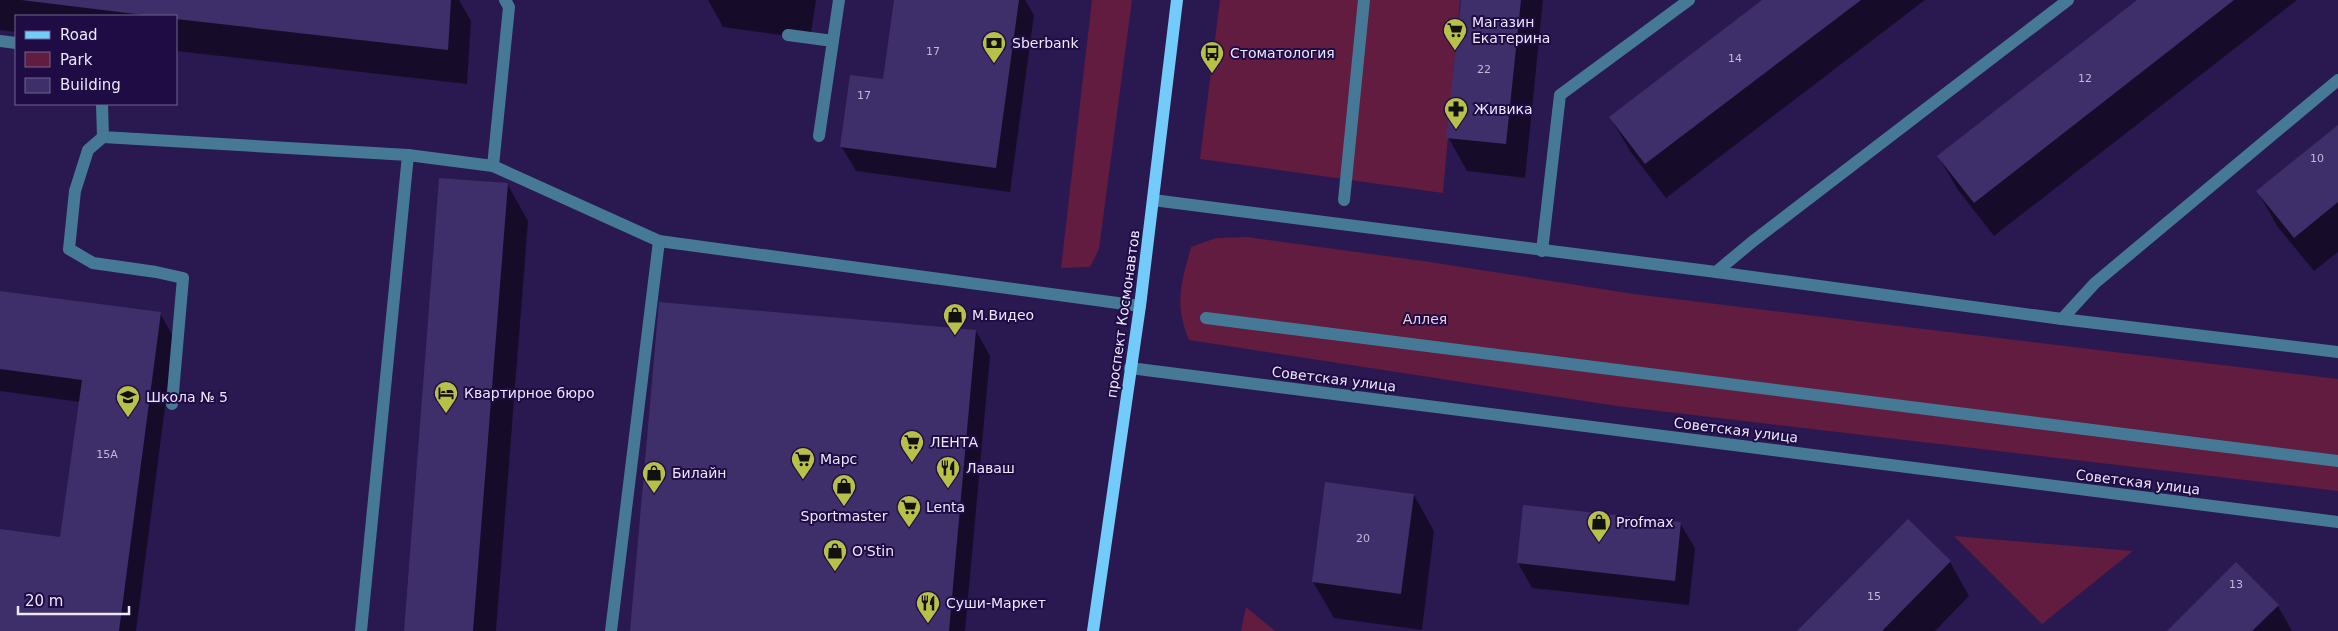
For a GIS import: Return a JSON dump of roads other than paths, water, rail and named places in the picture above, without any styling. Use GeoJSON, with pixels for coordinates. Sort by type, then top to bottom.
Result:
{"type":"FeatureCollection","features":[{"type":"Feature","properties":{"kind":"main road","name":"проспект Космонавтов"},"geometry":{"type":"LineString","coordinates":[[1093,631],[1140,306],[1177,0]]}},
{"type":"Feature","properties":{"kind":"street"},"geometry":{"type":"LineString","coordinates":[[493,166],[509,7],[505,0]]}},
{"type":"Feature","properties":{"kind":"street"},"geometry":{"type":"LineString","coordinates":[[819,136],[839,0]]}},
{"type":"Feature","properties":{"kind":"street"},"geometry":{"type":"LineString","coordinates":[[1344,200],[1364,0]]}},
{"type":"Feature","properties":{"kind":"street"},"geometry":{"type":"LineString","coordinates":[[1542,251],[1560,94],[1689,0]]}},
{"type":"Feature","properties":{"kind":"street"},"geometry":{"type":"LineString","coordinates":[[1716,272],[1760,236],[2068,0]]}},
{"type":"Feature","properties":{"kind":"street"},"geometry":{"type":"LineString","coordinates":[[788,35],[833,41]]}},
{"type":"Feature","properties":{"kind":"street"},"geometry":{"type":"LineString","coordinates":[[0,41],[15,43]]}},
{"type":"Feature","properties":{"kind":"street"},"geometry":{"type":"LineString","coordinates":[[2062,319],[2095,283],[2338,80]]}},
{"type":"Feature","properties":{"kind":"street"},"geometry":{"type":"LineString","coordinates":[[102,105],[103,137]]}},
{"type":"Feature","properties":{"kind":"street"},"geometry":{"type":"LineString","coordinates":[[172,404],[183,278],[93,263],[69,248],[75,190],[88,150],[103,137],[408,155],[493,166],[659,241],[1140,306]]}},
{"type":"Feature","properties":{"kind":"street"},"geometry":{"type":"LineString","coordinates":[[361,631],[408,155]]}},
{"type":"Feature","properties":{"kind":"street"},"geometry":{"type":"LineString","coordinates":[[1153,200],[1716,272],[2062,319],[2338,352]]}},
{"type":"Feature","properties":{"kind":"street"},"geometry":{"type":"LineString","coordinates":[[611,631],[659,241]]}},
{"type":"Feature","properties":{"kind":"street"},"geometry":{"type":"LineString","coordinates":[[1206,318],[2338,461]]}},
{"type":"Feature","properties":{"kind":"street","name":"Советская улица"},"geometry":{"type":"LineString","coordinates":[[1130,368],[2338,522]]}},
{"type":"Feature","properties":{"kind":"place","name":"Магазин Екатерина"},"geometry":{"type":"Point","coordinates":[1455,51]}},
{"type":"Feature","properties":{"kind":"place","name":"Sberbank"},"geometry":{"type":"Point","coordinates":[994,64]}},
{"type":"Feature","properties":{"kind":"place","name":"Стоматология"},"geometry":{"type":"Point","coordinates":[1212,74]}},
{"type":"Feature","properties":{"kind":"place","name":"Живика"},"geometry":{"type":"Point","coordinates":[1456,130]}},
{"type":"Feature","properties":{"kind":"place","name":"М.Видео"},"geometry":{"type":"Point","coordinates":[955,336]}},
{"type":"Feature","properties":{"kind":"place","name":"Квартирное бюро"},"geometry":{"type":"Point","coordinates":[446,414]}},
{"type":"Feature","properties":{"kind":"place","name":"Школа № 5"},"geometry":{"type":"Point","coordinates":[128,418]}},
{"type":"Feature","properties":{"kind":"place","name":"ЛЕНТА"},"geometry":{"type":"Point","coordinates":[912,463]}},
{"type":"Feature","properties":{"kind":"place","name":"Марс"},"geometry":{"type":"Point","coordinates":[803,480]}},
{"type":"Feature","properties":{"kind":"place","name":"Лаваш"},"geometry":{"type":"Point","coordinates":[948,489]}},
{"type":"Feature","properties":{"kind":"place","name":"Билайн"},"geometry":{"type":"Point","coordinates":[654,494]}},
{"type":"Feature","properties":{"kind":"place","name":"Sportmaster"},"geometry":{"type":"Point","coordinates":[844,507]}},
{"type":"Feature","properties":{"kind":"place","name":"Lenta"},"geometry":{"type":"Point","coordinates":[909,528]}},
{"type":"Feature","properties":{"kind":"place","name":"Profmax"},"geometry":{"type":"Point","coordinates":[1599,543]}},
{"type":"Feature","properties":{"kind":"place","name":"O'Stin"},"geometry":{"type":"Point","coordinates":[835,572]}},
{"type":"Feature","properties":{"kind":"place","name":"Суши-Маркет"},"geometry":{"type":"Point","coordinates":[928,624]}},
{"type":"Feature","properties":{"kind":"park label","name":"Аллея"},"geometry":{"type":"Point","coordinates":[1425,319]}}]}
